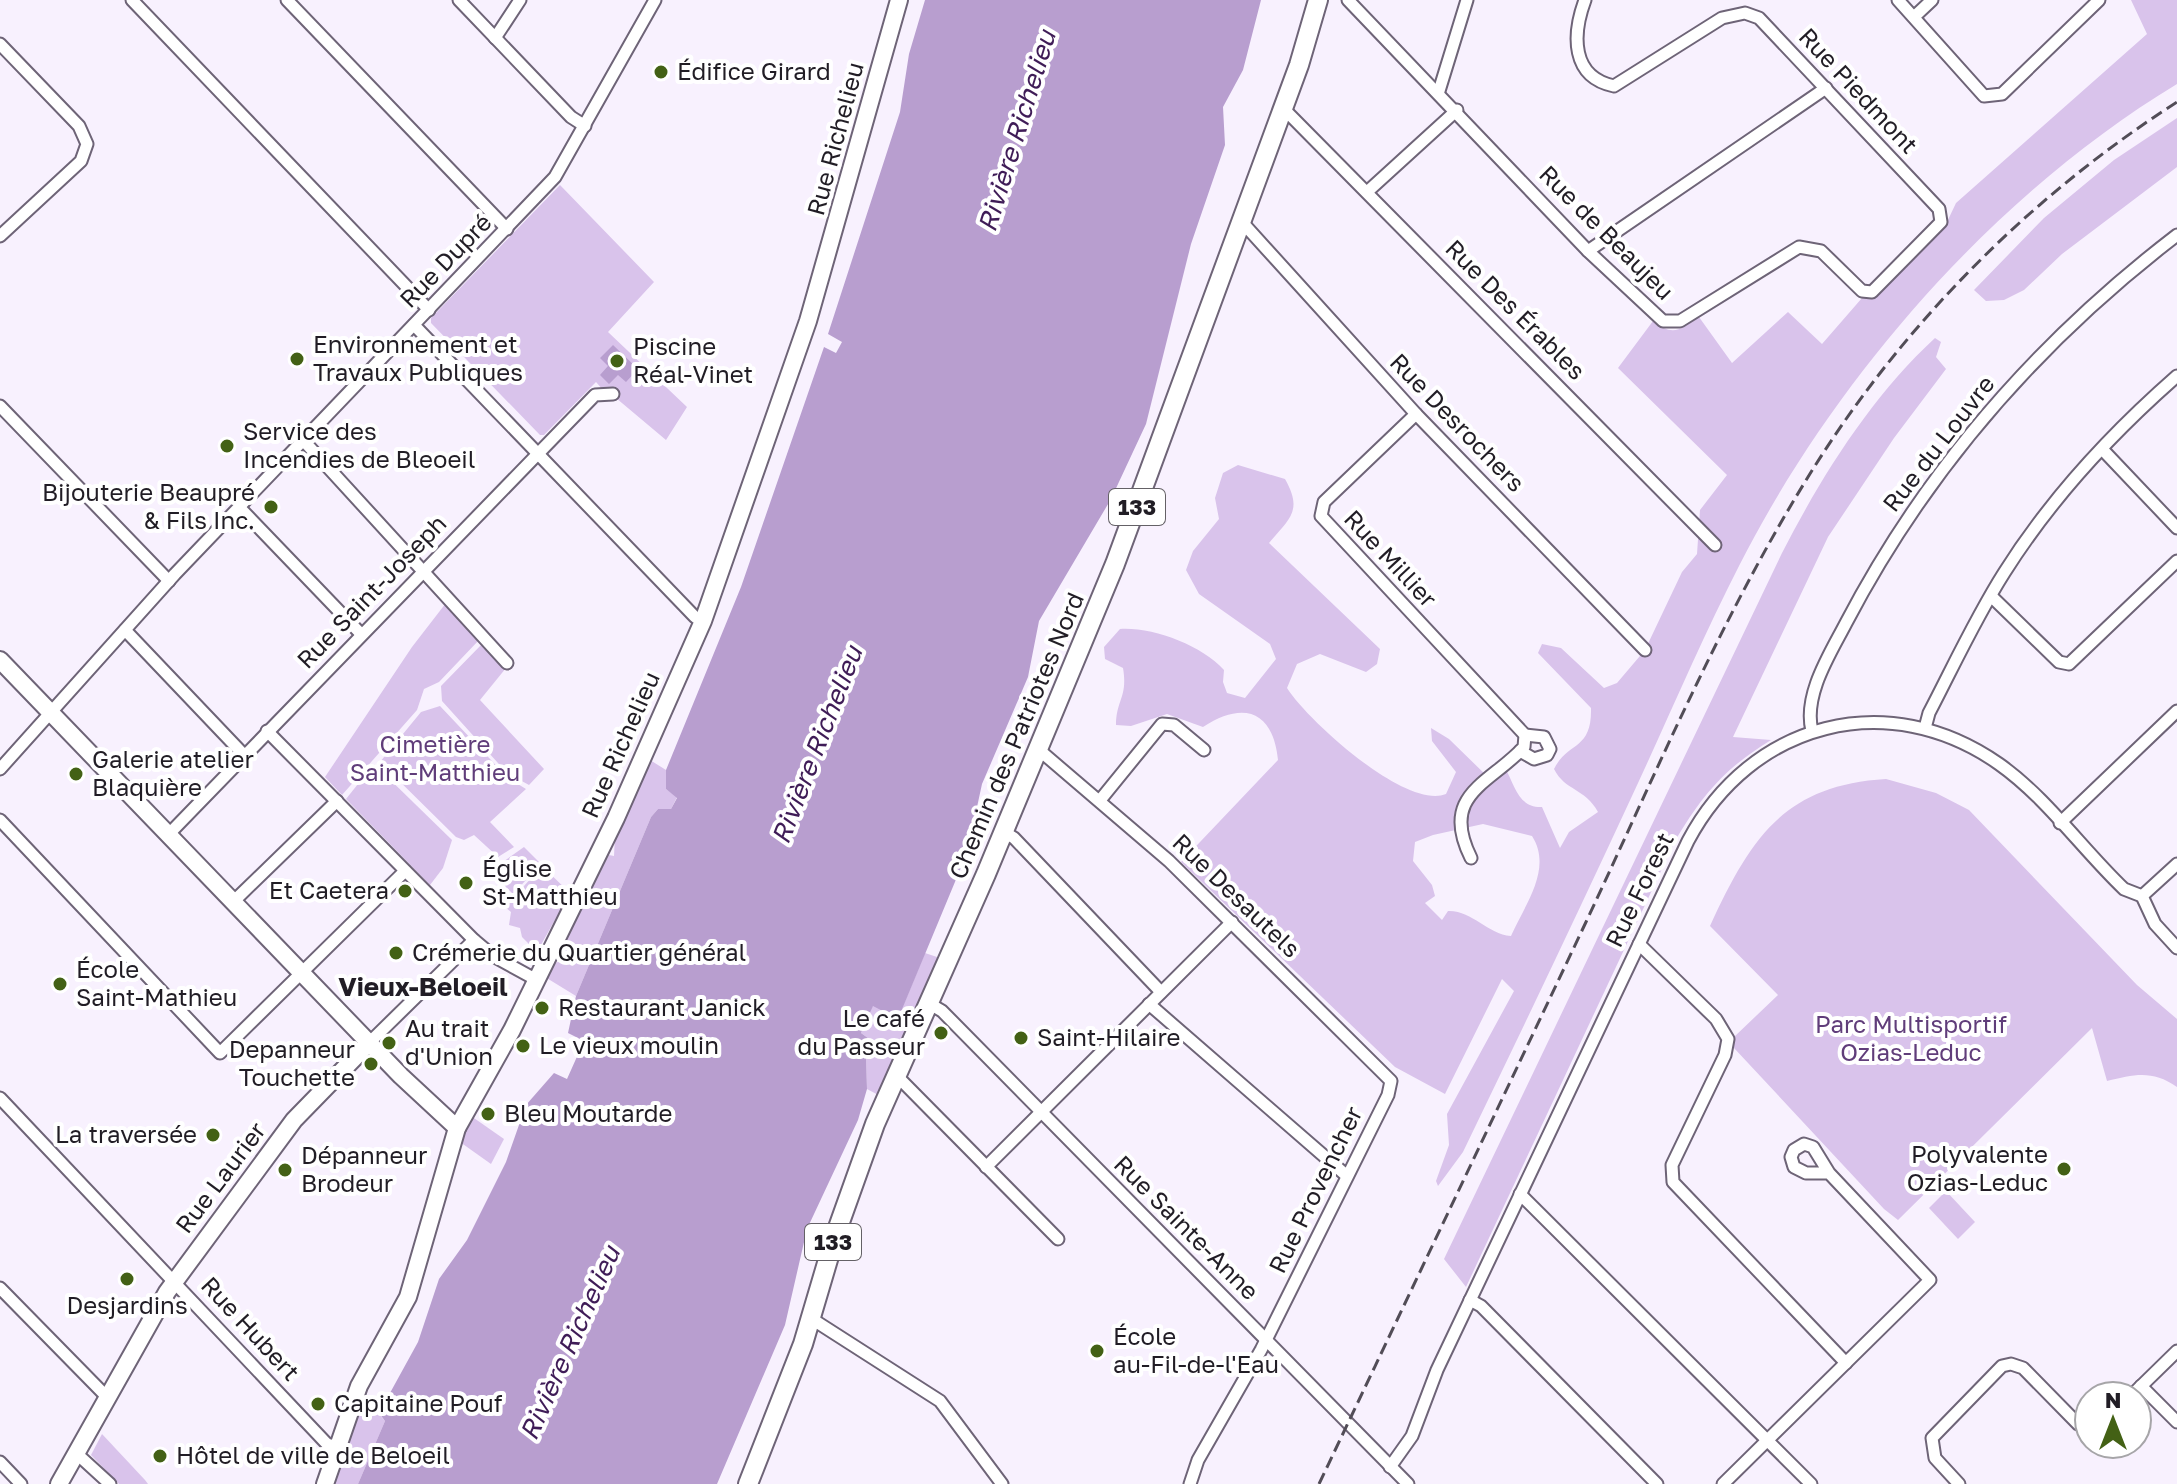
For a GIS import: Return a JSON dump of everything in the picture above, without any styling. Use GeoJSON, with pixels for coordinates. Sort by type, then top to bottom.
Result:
{"type":"FeatureCollection","features":[{"type":"Feature","properties":{"kind":"main road","name":"Rue Richelieu"},"geometry":{"type":"LineString","coordinates":[[325,1484],[359,1386],[407,1299],[457,1128],[512,1030],[626,796],[703,621],[813,306],[899,0]]}},
{"type":"Feature","properties":{"kind":"main road","name":"Chemin des Patriotes Nord"},"geometry":{"type":"LineString","coordinates":[[748,1484],[812,1319],[848,1199],[896,1075],[1004,832],[1115,564],[1242,222],[1318,0]]}},
{"type":"Feature","properties":{"kind":"main road"},"geometry":{"type":"LineString","coordinates":[[0,660],[369,1043],[457,1128]]}},
{"type":"Feature","properties":{"kind":"main road","name":"Rue Laurier"},"geometry":{"type":"LineString","coordinates":[[59,1484],[106,1396],[175,1280],[294,1120],[369,1043]]}},
{"type":"Feature","properties":{"kind":"street"},"geometry":{"type":"LineString","coordinates":[[132,0],[429,310]]}},
{"type":"Feature","properties":{"kind":"street"},"geometry":{"type":"LineString","coordinates":[[287,0],[507,229]]}},
{"type":"Feature","properties":{"kind":"street"},"geometry":{"type":"LineString","coordinates":[[459,0],[571,117],[585,126]]}},
{"type":"Feature","properties":{"kind":"street"},"geometry":{"type":"LineString","coordinates":[[495,38],[520,0]]}},
{"type":"Feature","properties":{"kind":"street","name":"Rue Dupré"},"geometry":{"type":"LineString","coordinates":[[0,769],[169,581],[555,177],[655,0]]}},
{"type":"Feature","properties":{"kind":"street","name":"Rue de Beaujeu"},"geometry":{"type":"LineString","coordinates":[[1348,0],[1439,91],[1588,251],[1655,315],[1671,323],[1799,247],[1821,251],[1867,293]]}},
{"type":"Feature","properties":{"kind":"street"},"geometry":{"type":"LineString","coordinates":[[1439,91],[1467,0]]}},
{"type":"Feature","properties":{"kind":"street","name":"Rue Piedmont"},"geometry":{"type":"LineString","coordinates":[[1585,0],[1578,19],[1576,46],[1581,64],[1600,83],[1614,86],[1722,18],[1745,13],[1759,18],[1939,209],[1941,222],[1877,289],[1867,293]]}},
{"type":"Feature","properties":{"kind":"street"},"geometry":{"type":"LineString","coordinates":[[1898,0],[1984,96],[1992,98],[2002,94],[2099,0]]}},
{"type":"Feature","properties":{"kind":"street"},"geometry":{"type":"LineString","coordinates":[[1915,16],[1932,0]]}},
{"type":"Feature","properties":{"kind":"street"},"geometry":{"type":"LineString","coordinates":[[0,44],[79,126],[87,144],[81,161],[0,236]]}},
{"type":"Feature","properties":{"kind":"street"},"geometry":{"type":"LineString","coordinates":[[1588,251],[1826,88]]}},
{"type":"Feature","properties":{"kind":"street","name":"Rue Des Érables"},"geometry":{"type":"LineString","coordinates":[[1283,108],[1715,545]]}},
{"type":"Feature","properties":{"kind":"street"},"geometry":{"type":"LineString","coordinates":[[1367,192],[1457,110]]}},
{"type":"Feature","properties":{"kind":"street","name":"Rue Desrochers"},"geometry":{"type":"LineString","coordinates":[[1242,222],[1416,414],[1645,650]]}},
{"type":"Feature","properties":{"kind":"street","name":"Rue du Louvre"},"geometry":{"type":"LineString","coordinates":[[1812,731],[1809,717],[1813,699],[1834,648],[1884,555],[1938,475],[2042,353],[2110,289],[2177,235]]}},
{"type":"Feature","properties":{"kind":"street"},"geometry":{"type":"LineString","coordinates":[[414,325],[536,456],[695,617],[703,621]]}},
{"type":"Feature","properties":{"kind":"street"},"geometry":{"type":"LineString","coordinates":[[1925,728],[1929,713],[1991,596],[2025,543],[2102,449],[2177,376]]}},
{"type":"Feature","properties":{"kind":"street","name":"Rue Saint-Joseph"},"geometry":{"type":"LineString","coordinates":[[168,835],[595,395],[613,394]]}},
{"type":"Feature","properties":{"kind":"street"},"geometry":{"type":"LineString","coordinates":[[0,406],[169,581]]}},
{"type":"Feature","properties":{"kind":"street","name":"Rue Millier"},"geometry":{"type":"LineString","coordinates":[[1416,414],[1324,502],[1321,516],[1525,735],[1544,737],[1550,749],[1547,755],[1534,759],[1520,751],[1487,776],[1470,794],[1461,823],[1462,840],[1471,858]]}},
{"type":"Feature","properties":{"kind":"street"},"geometry":{"type":"LineString","coordinates":[[303,440],[507,663]]}},
{"type":"Feature","properties":{"kind":"street"},"geometry":{"type":"LineString","coordinates":[[2102,449],[2177,528]]}},
{"type":"Feature","properties":{"kind":"street"},"geometry":{"type":"LineString","coordinates":[[239,507],[361,634]]}},
{"type":"Feature","properties":{"kind":"street"},"geometry":{"type":"LineString","coordinates":[[1991,596],[2059,662],[2069,664],[2177,561]]}},
{"type":"Feature","properties":{"kind":"street"},"geometry":{"type":"LineString","coordinates":[[125,630],[244,755]]}},
{"type":"Feature","properties":{"kind":"street"},"geometry":{"type":"LineString","coordinates":[[2060,823],[2177,711]]}},
{"type":"Feature","properties":{"kind":"street","name":"Rue Forest"},"geometry":{"type":"LineString","coordinates":[[1390,1467],[1412,1436],[1470,1300],[1639,944],[1710,804],[1743,770],[1788,740],[1812,731],[1869,723],[1925,728],[1966,743],[2000,764],[2124,889],[2142,896],[2155,924],[2177,948]]}},
{"type":"Feature","properties":{"kind":"street"},"geometry":{"type":"LineString","coordinates":[[1101,799],[1162,724],[1174,725],[1204,750]]}},
{"type":"Feature","properties":{"kind":"street"},"geometry":{"type":"LineString","coordinates":[[267,731],[474,940],[493,956],[535,979]]}},
{"type":"Feature","properties":{"kind":"street"},"geometry":{"type":"LineString","coordinates":[[1520,751],[1525,735]]}},
{"type":"Feature","properties":{"kind":"street","name":"Rue Desautels"},"geometry":{"type":"LineString","coordinates":[[1038,749],[1101,799],[1232,922],[1387,1074],[1391,1084]]}},
{"type":"Feature","properties":{"kind":"street"},"geometry":{"type":"LineString","coordinates":[[233,902],[337,801]]}},
{"type":"Feature","properties":{"kind":"street"},"geometry":{"type":"LineString","coordinates":[[0,820],[220,1053],[405,871]]}},
{"type":"Feature","properties":{"kind":"street"},"geometry":{"type":"LineString","coordinates":[[1004,832],[1014,838],[1161,992]]}},
{"type":"Feature","properties":{"kind":"street"},"geometry":{"type":"LineString","coordinates":[[2142,896],[2177,864]]}},
{"type":"Feature","properties":{"kind":"street"},"geometry":{"type":"LineString","coordinates":[[986,1167],[1232,922]]}},
{"type":"Feature","properties":{"kind":"street","name":"Rue Laurier"},"geometry":{"type":"LineString","coordinates":[[369,1043],[474,940]]}},
{"type":"Feature","properties":{"kind":"street"},"geometry":{"type":"LineString","coordinates":[[1639,944],[1716,1019],[1728,1039],[1725,1055],[1672,1165],[1673,1182],[1846,1363]]}},
{"type":"Feature","properties":{"kind":"street","name":"Rue Sainte-Anne"},"geometry":{"type":"LineString","coordinates":[[930,1004],[942,1011],[1408,1484]]}},
{"type":"Feature","properties":{"kind":"street"},"geometry":{"type":"LineString","coordinates":[[1149,1004],[1347,1176]]}},
{"type":"Feature","properties":{"kind":"street"},"geometry":{"type":"LineString","coordinates":[[896,1075],[1058,1239]]}},
{"type":"Feature","properties":{"kind":"street","name":"Rue Provencher"},"geometry":{"type":"LineString","coordinates":[[1190,1484],[1198,1460],[1266,1341],[1391,1084]]}},
{"type":"Feature","properties":{"kind":"street","name":"Rue Hubert"},"geometry":{"type":"LineString","coordinates":[[0,1098],[327,1444],[337,1447]]}},
{"type":"Feature","properties":{"kind":"street"},"geometry":{"type":"LineString","coordinates":[[1723,1484],[1930,1280],[1829,1173]]}},
{"type":"Feature","properties":{"kind":"street"},"geometry":{"type":"LineString","coordinates":[[1520,1194],[1811,1484]]}},
{"type":"Feature","properties":{"kind":"street"},"geometry":{"type":"LineString","coordinates":[[0,1288],[106,1396]]}},
{"type":"Feature","properties":{"kind":"street"},"geometry":{"type":"LineString","coordinates":[[1470,1300],[1481,1306],[1657,1484]]}},
{"type":"Feature","properties":{"kind":"street"},"geometry":{"type":"LineString","coordinates":[[812,1319],[940,1401],[1002,1484]]}},
{"type":"Feature","properties":{"kind":"street"},"geometry":{"type":"LineString","coordinates":[[2147,1380],[2177,1351]]}},
{"type":"Feature","properties":{"kind":"street"},"geometry":{"type":"LineString","coordinates":[[1959,1484],[1933,1455],[1933,1435],[1996,1370],[2014,1364],[2026,1370],[2073,1419]]}},
{"type":"Feature","properties":{"kind":"street"},"geometry":{"type":"LineString","coordinates":[[2153,1398],[2177,1422]]}},
{"type":"Feature","properties":{"kind":"street"},"geometry":{"type":"LineString","coordinates":[[76,1453],[110,1484]]}},
{"type":"Feature","properties":{"kind":"street"},"geometry":{"type":"LineString","coordinates":[[0,1462],[21,1484]]}},
{"type":"Feature","properties":{"kind":"green space"},"geometry":{"type":"Polygon","coordinates":[[[2131,0],[2177,0],[2177,84],[2110,128],[2045,179],[1984,235],[1926,295],[1872,359],[1823,425],[1779,494],[1712,621],[1463,1152],[1438,1186],[1436,1181],[1449,1145],[1447,1114],[1514,991],[1502,979],[1445,1094],[1395,1067],[1181,862],[1278,760],[1270,730],[1254,715],[1243,713],[1231,714],[1203,727],[1167,714],[1131,726],[1116,725],[1124,686],[1123,668],[1105,659],[1104,647],[1120,629],[1147,631],[1176,639],[1214,661],[1224,670],[1223,682],[1227,693],[1245,698],[1276,659],[1270,644],[1199,594],[1186,570],[1193,551],[1219,519],[1215,498],[1223,473],[1238,465],[1285,479],[1293,499],[1292,514],[1269,543],[1380,649],[1377,664],[1366,672],[1320,654],[1297,664],[1287,688],[1298,703],[1359,759],[1407,789],[1429,795],[1446,794],[1456,772],[1432,741],[1431,728],[1449,739],[1491,780],[1505,768],[1522,800],[1542,807],[1560,848],[1569,832],[1598,812],[1554,769],[1588,732],[1591,708],[1538,653],[1542,644],[1561,648],[1604,688],[1617,683],[1645,650],[1682,572],[1697,554],[1700,510],[1727,475],[1618,368],[1653,321],[1666,329],[1676,330],[1699,317],[1732,363],[1788,312],[1822,344],[1862,298],[1880,293],[1947,222],[1956,203],[2147,34],[2131,0]],[[1483,824],[1415,842],[1413,861],[1432,885],[1435,896],[1425,903],[1442,920],[1448,911],[1457,912],[1511,936],[1538,874],[1538,848],[1532,836],[1483,824]]]}},
{"type":"Feature","properties":{"kind":"green space"},"geometry":{"type":"Polygon","coordinates":[[[2177,118],[2177,167],[2062,254],[2024,290],[2004,300],[1986,301],[1974,290],[2044,218],[2114,160],[2177,118]]]}},
{"type":"Feature","properties":{"kind":"green space"},"geometry":{"type":"Polygon","coordinates":[[[560,185],[654,282],[608,332],[687,407],[666,440],[616,398],[620,393],[603,390],[596,382],[544,435],[540,435],[431,323],[431,318],[560,185]]]}},
{"type":"Feature","properties":{"kind":"green space"},"geometry":{"type":"Polygon","coordinates":[[[1935,338],[1941,342],[1936,357],[1946,369],[1894,438],[1828,537],[1733,737],[1771,740],[1740,761],[1716,784],[1675,841],[1466,1287],[1444,1259],[1782,553],[1849,439],[1890,386],[1935,338]]]}},
{"type":"Feature","properties":{"kind":"green space","name":"Cimetière Saint-Matthieu"},"geometry":{"type":"Polygon","coordinates":[[[446,603],[479,640],[439,682],[424,689],[417,710],[342,795],[325,777],[412,647],[446,603]]]}},
{"type":"Feature","properties":{"kind":"green space","name":"Cimetière Saint-Matthieu"},"geometry":{"type":"Polygon","coordinates":[[[483,643],[506,668],[480,700],[544,769],[529,785],[507,773],[442,701],[441,686],[483,643]]]}},
{"type":"Feature","properties":{"kind":"green space","name":"Cimetière Saint-Matthieu"},"geometry":{"type":"Polygon","coordinates":[[[440,706],[508,778],[526,789],[490,822],[514,847],[498,857],[474,835],[464,840],[456,837],[380,762],[421,712],[440,706]]]}},
{"type":"Feature","properties":{"kind":"green space"},"geometry":{"type":"Polygon","coordinates":[[[650,760],[666,770],[666,789],[677,797],[671,809],[658,809],[651,817],[576,996],[545,977],[552,964],[564,960],[560,952],[609,855],[614,856],[615,836],[650,760]]]}},
{"type":"Feature","properties":{"kind":"green space","name":"Cimetière Saint-Matthieu"},"geometry":{"type":"Polygon","coordinates":[[[374,764],[452,840],[443,868],[430,885],[346,799],[374,764]]]}},
{"type":"Feature","properties":{"kind":"green space","name":"Parc Multisportif Ozias-Leduc"},"geometry":{"type":"Polygon","coordinates":[[[1886,779],[1936,793],[1969,810],[2137,985],[2177,1019],[2177,1087],[2160,1078],[2144,1075],[2107,1081],[2092,1028],[1898,1220],[1884,1209],[1734,1048],[1734,1037],[1778,995],[1710,926],[1740,868],[1774,822],[1796,805],[1821,792],[1886,779]]]}},
{"type":"Feature","properties":{"kind":"green space","name":"Cimetière Saint-Matthieu"},"geometry":{"type":"Polygon","coordinates":[[[524,847],[541,864],[513,894],[490,871],[524,847]]]}},
{"type":"Feature","properties":{"kind":"green space"},"geometry":{"type":"Polygon","coordinates":[[[542,866],[570,893],[537,952],[534,944],[531,946],[522,937],[520,928],[509,925],[511,912],[505,907],[542,866]]]}},
{"type":"Feature","properties":{"kind":"green space"},"geometry":{"type":"Polygon","coordinates":[[[925,953],[946,960],[882,1097],[867,1089],[866,1056],[872,1041],[861,1033],[873,1005],[898,1018],[925,953]]]}},
{"type":"Feature","properties":{"kind":"green space"},"geometry":{"type":"Polygon","coordinates":[[[471,1116],[504,1139],[491,1164],[460,1142],[471,1116]]]}},
{"type":"Feature","properties":{"kind":"green space"},"geometry":{"type":"Polygon","coordinates":[[[1946,1191],[1975,1222],[1958,1239],[1929,1208],[1946,1191]]]}},
{"type":"Feature","properties":{"kind":"green space"},"geometry":{"type":"Polygon","coordinates":[[[364,1395],[381,1409],[379,1414],[385,1421],[358,1484],[332,1484],[364,1395]]]}},
{"type":"Feature","properties":{"kind":"green space"},"geometry":{"type":"Polygon","coordinates":[[[102,1434],[148,1484],[119,1484],[91,1455],[102,1434]]]}},
{"type":"Feature","properties":{"kind":"water","name":"Rivière Richelieu"},"geometry":{"type":"Polygon","coordinates":[[[925,0],[1261,0],[1243,70],[1223,107],[1225,145],[1191,244],[1146,424],[1111,499],[1039,621],[1028,677],[982,784],[967,853],[898,1019],[873,1006],[861,1033],[872,1041],[866,1056],[867,1089],[858,1120],[807,1229],[785,1325],[717,1484],[358,1484],[385,1421],[379,1413],[418,1342],[439,1279],[467,1240],[506,1162],[526,1105],[554,1073],[567,1079],[584,1041],[568,1033],[576,996],[651,817],[658,809],[671,809],[677,798],[666,789],[666,770],[741,587],[824,347],[836,353],[842,342],[828,334],[900,112],[909,54],[925,0]]]}},
{"type":"Feature","properties":{"kind":"water","name":"Piscine Réal-Vinet"},"geometry":{"type":"Polygon","coordinates":[[[613,345],[638,369],[626,382],[618,375],[609,384],[600,375],[608,366],[600,358],[613,345]]]}},
{"type":"Feature","properties":{"kind":"railway"},"geometry":{"type":"LineString","coordinates":[[1319,1484],[1718,640],[1808,477],[1884,368],[1926,317],[1972,269],[2019,223],[2070,180],[2122,139],[2177,102]]}},
{"type":"Feature","properties":{"kind":"place","name":"Édifice Girard"},"geometry":{"type":"Point","coordinates":[661,72]}},
{"type":"Feature","properties":{"kind":"place","name":"Environnement et Travaux Publiques"},"geometry":{"type":"Point","coordinates":[297,359]}},
{"type":"Feature","properties":{"kind":"place","name":"Piscine Réal-Vinet"},"geometry":{"type":"Point","coordinates":[617,361]}},
{"type":"Feature","properties":{"kind":"place","name":"Service des Incendies de Bleoeil"},"geometry":{"type":"Point","coordinates":[227,446]}},
{"type":"Feature","properties":{"kind":"place","name":"Bijouterie Beaupré & Fils Inc."},"geometry":{"type":"Point","coordinates":[271,507]}},
{"type":"Feature","properties":{"kind":"place","name":"Galerie atelier Blaquière"},"geometry":{"type":"Point","coordinates":[76,774]}},
{"type":"Feature","properties":{"kind":"place","name":"Église St-Matthieu"},"geometry":{"type":"Point","coordinates":[466,883]}},
{"type":"Feature","properties":{"kind":"place","name":"Et Caetera"},"geometry":{"type":"Point","coordinates":[405,891]}},
{"type":"Feature","properties":{"kind":"place","name":"Crémerie du Quartier général"},"geometry":{"type":"Point","coordinates":[396,953]}},
{"type":"Feature","properties":{"kind":"place","name":"École Saint-Mathieu"},"geometry":{"type":"Point","coordinates":[60,984]}},
{"type":"Feature","properties":{"kind":"place","name":"Restaurant Janick"},"geometry":{"type":"Point","coordinates":[542,1008]}},
{"type":"Feature","properties":{"kind":"place","name":"Le café du Passeur"},"geometry":{"type":"Point","coordinates":[941,1033]}},
{"type":"Feature","properties":{"kind":"place","name":"Saint-Hilaire"},"geometry":{"type":"Point","coordinates":[1021,1038]}},
{"type":"Feature","properties":{"kind":"place","name":"Au trait d'Union"},"geometry":{"type":"Point","coordinates":[389,1043]}},
{"type":"Feature","properties":{"kind":"place","name":"Le vieux moulin"},"geometry":{"type":"Point","coordinates":[523,1046]}},
{"type":"Feature","properties":{"kind":"place","name":"Depanneur Touchette"},"geometry":{"type":"Point","coordinates":[371,1064]}},
{"type":"Feature","properties":{"kind":"place","name":"Bleu Moutarde"},"geometry":{"type":"Point","coordinates":[488,1114]}},
{"type":"Feature","properties":{"kind":"place","name":"La traversée"},"geometry":{"type":"Point","coordinates":[213,1135]}},
{"type":"Feature","properties":{"kind":"place","name":"Polyvalente Ozias-Leduc"},"geometry":{"type":"Point","coordinates":[2064,1169]}},
{"type":"Feature","properties":{"kind":"place","name":"Dépanneur Brodeur"},"geometry":{"type":"Point","coordinates":[285,1170]}},
{"type":"Feature","properties":{"kind":"place","name":"Desjardins"},"geometry":{"type":"Point","coordinates":[127,1279]}},
{"type":"Feature","properties":{"kind":"place","name":"École au-Fil-de-l'Eau"},"geometry":{"type":"Point","coordinates":[1097,1351]}},
{"type":"Feature","properties":{"kind":"place","name":"Capitaine Pouf"},"geometry":{"type":"Point","coordinates":[318,1404]}},
{"type":"Feature","properties":{"kind":"place","name":"Hôtel de ville de Beloeil"},"geometry":{"type":"Point","coordinates":[160,1456]}},
{"type":"Feature","properties":{"kind":"district","name":"Vieux-Beloeil"},"geometry":{"type":"Point","coordinates":[423,987]}}]}
